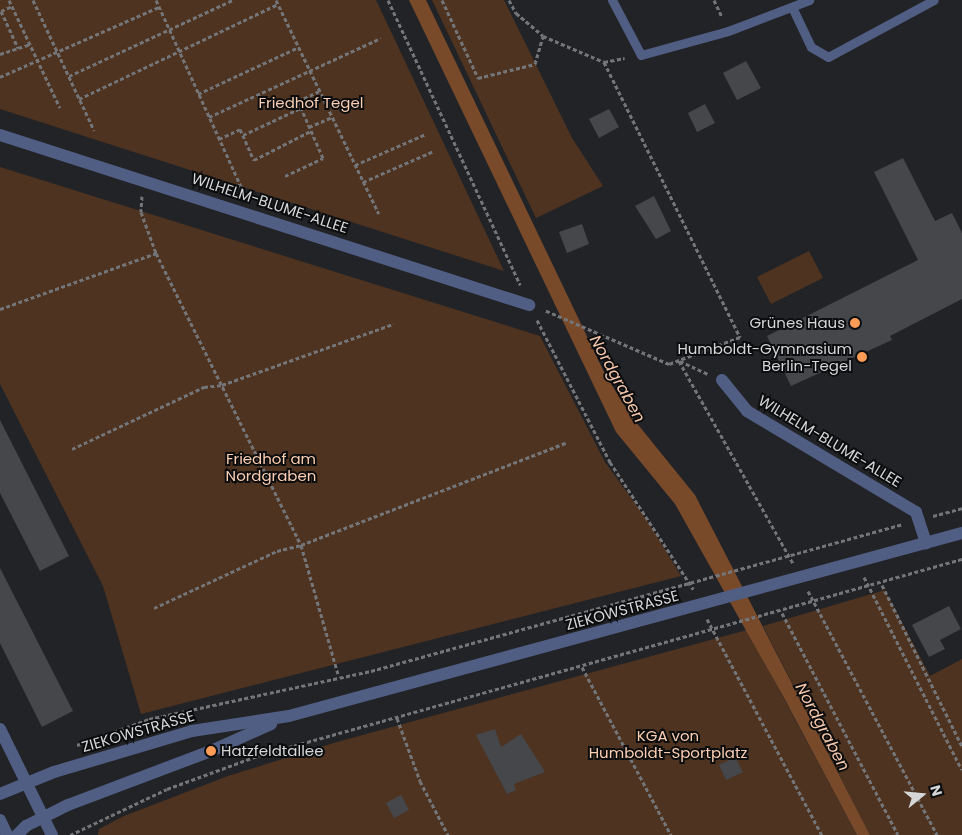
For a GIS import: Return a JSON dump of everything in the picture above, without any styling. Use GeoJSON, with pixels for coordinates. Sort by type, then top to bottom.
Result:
{"type":"FeatureCollection","features":[{"type":"Feature","properties":{"kind":"street","name":"WILHELM-BLUME-ALLEE"},"geometry":{"type":"LineString","coordinates":[[0,135],[142,178],[535,306]]}},
{"type":"Feature","properties":{"kind":"street","name":"WILHELM-BLUME-ALLEE"},"geometry":{"type":"LineString","coordinates":[[722,380],[747,411],[916,512],[926,543]]}},
{"type":"Feature","properties":{"kind":"street","name":"ZIEKOWSTRASSE"},"geometry":{"type":"LineString","coordinates":[[0,794],[26,783],[192,731],[289,716],[801,579],[962,533]]}},
{"type":"Feature","properties":{"kind":"street","name":"ZIEKOWSTRASSE"},"geometry":{"type":"LineString","coordinates":[[17,835],[43,817],[289,716]]}},
{"type":"Feature","properties":{"kind":"street"},"geometry":{"type":"LineString","coordinates":[[0,728],[52,835]]}},
{"type":"Feature","properties":{"kind":"street"},"geometry":{"type":"LineString","coordinates":[[0,820],[7,835]]}},
{"type":"Feature","properties":{"kind":"lane"},"geometry":{"type":"LineString","coordinates":[[612,0],[641,55],[728,31],[809,0]]}},
{"type":"Feature","properties":{"kind":"lane"},"geometry":{"type":"LineString","coordinates":[[792,7],[811,47],[828,58],[934,0]]}},
{"type":"Feature","properties":{"kind":"path"},"geometry":{"type":"LineString","coordinates":[[9,0],[60,108]]}},
{"type":"Feature","properties":{"kind":"path"},"geometry":{"type":"LineString","coordinates":[[33,0],[94,130]]}},
{"type":"Feature","properties":{"kind":"path"},"geometry":{"type":"LineString","coordinates":[[156,0],[256,216]]}},
{"type":"Feature","properties":{"kind":"path"},"geometry":{"type":"LineString","coordinates":[[68,76],[170,31],[233,0]]}},
{"type":"Feature","properties":{"kind":"path"},"geometry":{"type":"LineString","coordinates":[[388,0],[520,285]]}},
{"type":"Feature","properties":{"kind":"path"},"geometry":{"type":"LineString","coordinates":[[442,0],[478,78],[535,64],[543,36]]}},
{"type":"Feature","properties":{"kind":"path"},"geometry":{"type":"LineString","coordinates":[[509,0],[516,13],[543,36],[604,62],[641,55]]}},
{"type":"Feature","properties":{"kind":"path"},"geometry":{"type":"LineString","coordinates":[[80,99],[179,52],[277,2],[379,214]]}},
{"type":"Feature","properties":{"kind":"path"},"geometry":{"type":"LineString","coordinates":[[12,6],[0,11],[18,48]]}},
{"type":"Feature","properties":{"kind":"path"},"geometry":{"type":"LineString","coordinates":[[0,77],[159,7]]}},
{"type":"Feature","properties":{"kind":"path"},"geometry":{"type":"LineString","coordinates":[[209,117],[380,38]]}},
{"type":"Feature","properties":{"kind":"path"},"geometry":{"type":"LineString","coordinates":[[0,54],[30,44]]}},
{"type":"Feature","properties":{"kind":"path"},"geometry":{"type":"LineString","coordinates":[[198,94],[299,47]]}},
{"type":"Feature","properties":{"kind":"path"},"geometry":{"type":"LineString","coordinates":[[535,306],[594,334],[669,364],[740,338],[604,62]]}},
{"type":"Feature","properties":{"kind":"path"},"geometry":{"type":"LineString","coordinates":[[285,176],[323,158],[298,102],[319,91]]}},
{"type":"Feature","properties":{"kind":"path"},"geometry":{"type":"LineString","coordinates":[[243,135],[301,108]]}},
{"type":"Feature","properties":{"kind":"path"},"geometry":{"type":"LineString","coordinates":[[219,139],[240,129],[254,160],[332,117]]}},
{"type":"Feature","properties":{"kind":"path"},"geometry":{"type":"LineString","coordinates":[[355,165],[426,134]]}},
{"type":"Feature","properties":{"kind":"path"},"geometry":{"type":"LineString","coordinates":[[363,182],[434,151]]}},
{"type":"Feature","properties":{"kind":"path"},"geometry":{"type":"LineString","coordinates":[[142,178],[141,212],[156,253],[301,545],[338,674]]}},
{"type":"Feature","properties":{"kind":"path"},"geometry":{"type":"LineString","coordinates":[[0,309],[156,253]]}},
{"type":"Feature","properties":{"kind":"path"},"geometry":{"type":"LineString","coordinates":[[535,306],[610,462],[687,578]]}},
{"type":"Feature","properties":{"kind":"path"},"geometry":{"type":"LineString","coordinates":[[72,449],[204,387],[222,385],[393,324]]}},
{"type":"Feature","properties":{"kind":"path"},"geometry":{"type":"LineString","coordinates":[[679,361],[722,380]]}},
{"type":"Feature","properties":{"kind":"path"},"geometry":{"type":"LineString","coordinates":[[679,361],[789,555],[937,835]]}},
{"type":"Feature","properties":{"kind":"path"},"geometry":{"type":"LineString","coordinates":[[154,608],[277,551],[301,545],[566,443]]}},
{"type":"Feature","properties":{"kind":"path"},"geometry":{"type":"LineString","coordinates":[[70,748],[173,712],[344,678],[962,508]]}},
{"type":"Feature","properties":{"kind":"path"},"geometry":{"type":"LineString","coordinates":[[70,835],[151,796],[257,756],[962,559]]}},
{"type":"Feature","properties":{"kind":"path"},"geometry":{"type":"LineString","coordinates":[[857,563],[962,770]]}},
{"type":"Feature","properties":{"kind":"path"},"geometry":{"type":"LineString","coordinates":[[882,585],[962,746]]}},
{"type":"Feature","properties":{"kind":"path"},"geometry":{"type":"LineString","coordinates":[[782,613],[898,835]]}},
{"type":"Feature","properties":{"kind":"path"},"geometry":{"type":"LineString","coordinates":[[713,634],[754,702],[822,835]]}},
{"type":"Feature","properties":{"kind":"path"},"geometry":{"type":"LineString","coordinates":[[582,668],[671,835]]}},
{"type":"Feature","properties":{"kind":"path"},"geometry":{"type":"LineString","coordinates":[[397,718],[420,781],[448,835]]}},
{"type":"Feature","properties":{"kind":"green space","name":"Friedhof Tegel"},"geometry":{"type":"Polygon","coordinates":[[[0,0],[376,0],[504,271],[0,109],[0,0]]]}},
{"type":"Feature","properties":{"kind":"green space"},"geometry":{"type":"Polygon","coordinates":[[[432,0],[504,0],[572,138],[603,186],[536,218],[432,0]]]}},
{"type":"Feature","properties":{"kind":"green space","name":"Friedhof am Nordgraben"},"geometry":{"type":"Polygon","coordinates":[[[0,167],[540,336],[605,462],[647,520],[681,576],[141,714],[103,586],[0,384],[0,167]]]}},
{"type":"Feature","properties":{"kind":"green space"},"geometry":{"type":"Polygon","coordinates":[[[809,251],[823,278],[771,304],[757,277],[809,251]]]}},
{"type":"Feature","properties":{"kind":"green space"},"geometry":{"type":"Polygon","coordinates":[[[885,590],[930,676],[962,659],[962,835],[870,835],[763,626],[885,590]]]}},
{"type":"Feature","properties":{"kind":"green space","name":"KGA von Humboldt-Sportplatz"},"geometry":{"type":"Polygon","coordinates":[[[747,630],[857,835],[98,835],[99,829],[124,816],[228,776],[337,742],[747,630]]]}},
{"type":"Feature","properties":{"kind":"shaded area"},"geometry":{"type":"Polygon","coordinates":[[[409,0],[426,0],[605,374],[631,416],[695,495],[870,835],[857,835],[784,698],[675,504],[616,432],[409,0]]]}},
{"type":"Feature","properties":{"kind":"building"},"geometry":{"type":"Polygon","coordinates":[[[746,61],[761,88],[737,100],[723,73],[746,61]]]}},
{"type":"Feature","properties":{"kind":"building"},"geometry":{"type":"Polygon","coordinates":[[[705,104],[715,123],[697,132],[688,113],[705,104]]]}},
{"type":"Feature","properties":{"kind":"building"},"geometry":{"type":"Polygon","coordinates":[[[609,109],[619,127],[599,138],[589,119],[609,109]]]}},
{"type":"Feature","properties":{"kind":"building","name":"Grünes Haus"},"geometry":{"type":"Polygon","coordinates":[[[903,158],[935,221],[952,213],[962,233],[962,299],[890,336],[892,340],[791,386],[767,336],[918,260],[874,172],[903,158]]]}},
{"type":"Feature","properties":{"kind":"building"},"geometry":{"type":"Polygon","coordinates":[[[654,196],[671,231],[656,239],[635,206],[654,196]]]}},
{"type":"Feature","properties":{"kind":"building"},"geometry":{"type":"Polygon","coordinates":[[[582,224],[589,244],[567,253],[559,232],[582,224]]]}},
{"type":"Feature","properties":{"kind":"building"},"geometry":{"type":"Polygon","coordinates":[[[0,420],[69,556],[40,571],[0,493],[0,420]]]}},
{"type":"Feature","properties":{"kind":"building"},"geometry":{"type":"Polygon","coordinates":[[[0,568],[73,711],[42,727],[0,643],[0,568]]]}},
{"type":"Feature","properties":{"kind":"building"},"geometry":{"type":"Polygon","coordinates":[[[949,606],[961,629],[940,640],[945,649],[929,657],[912,625],[949,606]]]}},
{"type":"Feature","properties":{"kind":"building"},"geometry":{"type":"Polygon","coordinates":[[[495,729],[501,747],[521,734],[545,772],[514,784],[516,790],[507,794],[476,735],[495,729]]]}},
{"type":"Feature","properties":{"kind":"building"},"geometry":{"type":"Polygon","coordinates":[[[735,757],[743,772],[726,780],[719,765],[735,757]]]}},
{"type":"Feature","properties":{"kind":"building"},"geometry":{"type":"Polygon","coordinates":[[[401,795],[409,810],[394,818],[386,803],[401,795]]]}},
{"type":"Feature","properties":{"kind":"place","name":"Grünes Haus"},"geometry":{"type":"Point","coordinates":[855,323]}},
{"type":"Feature","properties":{"kind":"place","name":"Humboldt-Gymnasium Berlin-Tegel"},"geometry":{"type":"Point","coordinates":[862,357]}},
{"type":"Feature","properties":{"kind":"place","name":"Hatzfeldtallee"},"geometry":{"type":"Point","coordinates":[211,751]}},
{"type":"Feature","properties":{"kind":"water label","name":"Nordgraben"},"geometry":{"type":"Point","coordinates":[617,379]}},
{"type":"Feature","properties":{"kind":"water label","name":"Nordgraben"},"geometry":{"type":"Point","coordinates":[822,727]}}]}
